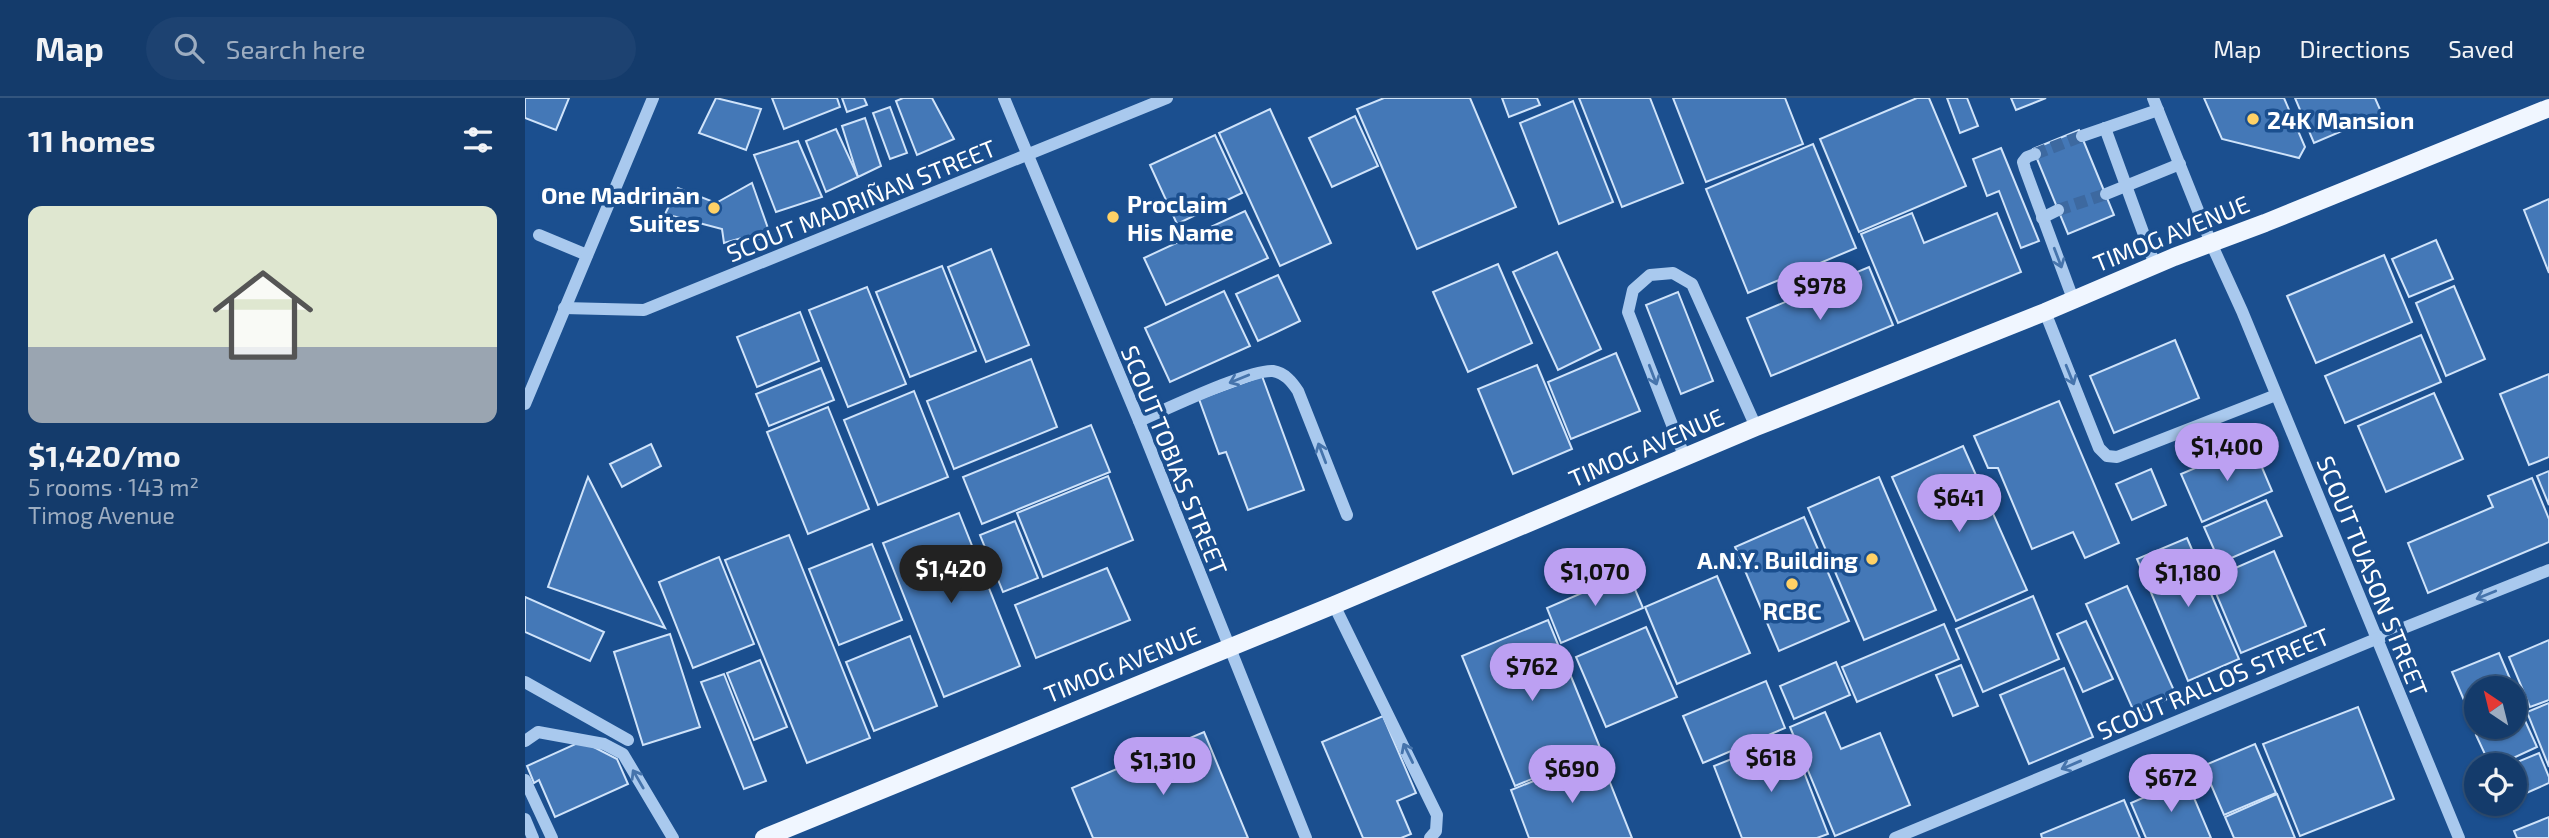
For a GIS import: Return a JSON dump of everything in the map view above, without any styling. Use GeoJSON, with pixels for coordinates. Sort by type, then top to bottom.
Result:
{"type":"FeatureCollection","features":[{"type":"Feature","properties":{"kind":"main road","name":"TIMOG AVENUE"},"geometry":{"type":"LineString","coordinates":[[764,838],[1756,427],[2549,107]]}},
{"type":"Feature","properties":{"kind":"street"},"geometry":{"type":"LineString","coordinates":[[525,404],[653,98]]}},
{"type":"Feature","properties":{"kind":"street","name":"SCOUT TOBIAS STREET"},"geometry":{"type":"LineString","coordinates":[[1004,98],[1139,421],[1306,838]]}},
{"type":"Feature","properties":{"kind":"street","name":"SCOUT MADRIÑAN STREET"},"geometry":{"type":"LineString","coordinates":[[564,308],[643,310],[1167,98]]}},
{"type":"Feature","properties":{"kind":"street"},"geometry":{"type":"LineString","coordinates":[[2081,136],[2156,104]]}},
{"type":"Feature","properties":{"kind":"street","name":"SCOUT TUASON STREET"},"geometry":{"type":"LineString","coordinates":[[2156,104],[2211,243],[2459,838]]}},
{"type":"Feature","properties":{"kind":"street"},"geometry":{"type":"LineString","coordinates":[[2105,128],[2155,265]]}},
{"type":"Feature","properties":{"kind":"street"},"geometry":{"type":"LineString","coordinates":[[2035,154],[2027,157],[2024,162],[2073,299]]}},
{"type":"Feature","properties":{"kind":"street"},"geometry":{"type":"LineString","coordinates":[[2106,194],[2180,164]]}},
{"type":"Feature","properties":{"kind":"street"},"geometry":{"type":"LineString","coordinates":[[2042,218],[2058,210]]}},
{"type":"Feature","properties":{"kind":"street"},"geometry":{"type":"LineString","coordinates":[[539,235],[587,255]]}},
{"type":"Feature","properties":{"kind":"street"},"geometry":{"type":"LineString","coordinates":[[1685,458],[1628,312],[1633,290],[1650,275],[1673,273],[1692,284],[1756,427]]}},
{"type":"Feature","properties":{"kind":"street"},"geometry":{"type":"LineString","coordinates":[[2045,312],[2099,449],[2107,456],[2117,457],[2276,395]]}},
{"type":"Feature","properties":{"kind":"street"},"geometry":{"type":"LineString","coordinates":[[1139,421],[1249,375],[1273,371],[1288,377],[1298,391],[1347,515]]}},
{"type":"Feature","properties":{"kind":"street","name":"SCOUT RALLOS STREET"},"geometry":{"type":"LineString","coordinates":[[1895,838],[2549,570]]}},
{"type":"Feature","properties":{"kind":"street"},"geometry":{"type":"LineString","coordinates":[[1334,604],[1437,815],[1436,831],[1430,838]]}},
{"type":"Feature","properties":{"kind":"street"},"geometry":{"type":"LineString","coordinates":[[525,682],[628,740]]}},
{"type":"Feature","properties":{"kind":"street"},"geometry":{"type":"LineString","coordinates":[[525,741],[538,732],[604,744],[623,754],[673,838]]}},
{"type":"Feature","properties":{"kind":"street"},"geometry":{"type":"LineString","coordinates":[[525,780],[552,838]]}},
{"type":"Feature","properties":{"kind":"street"},"geometry":{"type":"LineString","coordinates":[[525,819],[530,835]]}},
{"type":"Feature","properties":{"kind":"building"},"geometry":{"type":"Polygon","coordinates":[[[525,98],[569,98],[556,130],[525,118],[525,98]]]}},
{"type":"Feature","properties":{"kind":"building"},"geometry":{"type":"Polygon","coordinates":[[[716,98],[761,109],[746,150],[699,133],[716,98]]]}},
{"type":"Feature","properties":{"kind":"building"},"geometry":{"type":"Polygon","coordinates":[[[772,98],[837,98],[840,107],[784,129],[772,98]]]}},
{"type":"Feature","properties":{"kind":"building"},"geometry":{"type":"Polygon","coordinates":[[[842,98],[864,98],[867,105],[847,112],[842,98]]]}},
{"type":"Feature","properties":{"kind":"building"},"geometry":{"type":"Polygon","coordinates":[[[903,98],[932,98],[954,139],[917,155],[896,101],[903,98]]]}},
{"type":"Feature","properties":{"kind":"building"},"geometry":{"type":"Polygon","coordinates":[[[1384,98],[1470,98],[1516,207],[1417,249],[1357,109],[1384,98]]]}},
{"type":"Feature","properties":{"kind":"building"},"geometry":{"type":"Polygon","coordinates":[[[1502,98],[1537,98],[1540,105],[1509,117],[1502,98]]]}},
{"type":"Feature","properties":{"kind":"building"},"geometry":{"type":"Polygon","coordinates":[[[1579,98],[1650,98],[1683,183],[1622,207],[1579,98]]]}},
{"type":"Feature","properties":{"kind":"building"},"geometry":{"type":"Polygon","coordinates":[[[1673,98],[1785,98],[1803,144],[1706,182],[1673,98]]]}},
{"type":"Feature","properties":{"kind":"building"},"geometry":{"type":"Polygon","coordinates":[[[1917,98],[1929,98],[1966,186],[1859,232],[1820,139],[1917,98]]]}},
{"type":"Feature","properties":{"kind":"building"},"geometry":{"type":"Polygon","coordinates":[[[1947,98],[1967,98],[1978,126],[1960,133],[1947,98]]]}},
{"type":"Feature","properties":{"kind":"building"},"geometry":{"type":"Polygon","coordinates":[[[2011,98],[2046,98],[2016,110],[2011,98]]]}},
{"type":"Feature","properties":{"kind":"building","name":"24K Mansion"},"geometry":{"type":"Polygon","coordinates":[[[2204,98],[2284,98],[2305,147],[2299,158],[2222,139],[2204,98]]]}},
{"type":"Feature","properties":{"kind":"building"},"geometry":{"type":"Polygon","coordinates":[[[2295,98],[2375,98],[2382,114],[2314,143],[2295,98]]]}},
{"type":"Feature","properties":{"kind":"building"},"geometry":{"type":"Polygon","coordinates":[[[1573,101],[1613,202],[1559,224],[1520,123],[1573,101]]]}},
{"type":"Feature","properties":{"kind":"building"},"geometry":{"type":"Polygon","coordinates":[[[890,107],[907,153],[890,159],[873,113],[890,107]]]}},
{"type":"Feature","properties":{"kind":"building"},"geometry":{"type":"Polygon","coordinates":[[[1270,109],[1331,243],[1280,266],[1219,133],[1270,109]]]}},
{"type":"Feature","properties":{"kind":"building"},"geometry":{"type":"Polygon","coordinates":[[[1355,116],[1378,166],[1332,187],[1309,138],[1355,116]]]}},
{"type":"Feature","properties":{"kind":"building"},"geometry":{"type":"Polygon","coordinates":[[[865,118],[881,166],[858,177],[842,126],[865,118]]]}},
{"type":"Feature","properties":{"kind":"building"},"geometry":{"type":"Polygon","coordinates":[[[836,129],[858,177],[826,192],[806,141],[836,129]]]}},
{"type":"Feature","properties":{"kind":"building"},"geometry":{"type":"Polygon","coordinates":[[[2079,130],[2114,215],[2068,234],[2033,149],[2079,130]]]}},
{"type":"Feature","properties":{"kind":"building"},"geometry":{"type":"Polygon","coordinates":[[[1215,135],[1242,193],[1177,224],[1150,165],[1215,135]]]}},
{"type":"Feature","properties":{"kind":"building"},"geometry":{"type":"Polygon","coordinates":[[[798,141],[822,197],[776,212],[754,155],[798,141]]]}},
{"type":"Feature","properties":{"kind":"building"},"geometry":{"type":"Polygon","coordinates":[[[1813,144],[1856,248],[1748,293],[1706,189],[1813,144]]]}},
{"type":"Feature","properties":{"kind":"building"},"geometry":{"type":"Polygon","coordinates":[[[2001,148],[2039,241],[2021,248],[1999,191],[1987,196],[1973,159],[2001,148]]]}},
{"type":"Feature","properties":{"kind":"building","name":"One Madrinan Suites"},"geometry":{"type":"Polygon","coordinates":[[[752,183],[770,234],[751,242],[749,236],[724,243],[722,229],[665,214],[678,188],[716,203],[752,183]]]}},
{"type":"Feature","properties":{"kind":"building"},"geometry":{"type":"Polygon","coordinates":[[[2549,199],[2549,273],[2524,210],[2549,199]]]}},
{"type":"Feature","properties":{"kind":"building"},"geometry":{"type":"Polygon","coordinates":[[[1245,211],[1268,258],[1166,305],[1144,258],[1245,211]]]}},
{"type":"Feature","properties":{"kind":"building"},"geometry":{"type":"Polygon","coordinates":[[[1912,213],[1924,243],[1997,213],[2021,272],[1898,323],[1861,234],[1912,213]]]}},
{"type":"Feature","properties":{"kind":"building"},"geometry":{"type":"Polygon","coordinates":[[[2436,240],[2453,279],[2409,297],[2392,259],[2436,240]]]}},
{"type":"Feature","properties":{"kind":"building"},"geometry":{"type":"Polygon","coordinates":[[[991,249],[1029,345],[986,362],[948,267],[991,249]]]}},
{"type":"Feature","properties":{"kind":"building"},"geometry":{"type":"Polygon","coordinates":[[[1557,252],[1601,349],[1558,370],[1513,272],[1557,252]]]}},
{"type":"Feature","properties":{"kind":"building"},"geometry":{"type":"Polygon","coordinates":[[[2384,255],[2412,322],[2316,363],[2287,296],[2384,255]]]}},
{"type":"Feature","properties":{"kind":"building"},"geometry":{"type":"Polygon","coordinates":[[[1498,264],[1532,343],[1468,372],[1433,292],[1498,264]]]}},
{"type":"Feature","properties":{"kind":"building"},"geometry":{"type":"Polygon","coordinates":[[[942,266],[976,351],[910,377],[876,292],[942,266]]]}},
{"type":"Feature","properties":{"kind":"building"},"geometry":{"type":"Polygon","coordinates":[[[1869,267],[1893,325],[1771,376],[1747,318],[1869,267]]]}},
{"type":"Feature","properties":{"kind":"building"},"geometry":{"type":"Polygon","coordinates":[[[1278,275],[1300,321],[1258,341],[1236,294],[1278,275]]]}},
{"type":"Feature","properties":{"kind":"building"},"geometry":{"type":"Polygon","coordinates":[[[2454,286],[2485,359],[2446,376],[2416,303],[2454,286]]]}},
{"type":"Feature","properties":{"kind":"building"},"geometry":{"type":"Polygon","coordinates":[[[867,287],[906,384],[848,407],[809,310],[867,287]]]}},
{"type":"Feature","properties":{"kind":"building"},"geometry":{"type":"Polygon","coordinates":[[[1224,291],[1250,346],[1170,382],[1145,328],[1224,291]]]}},
{"type":"Feature","properties":{"kind":"building"},"geometry":{"type":"Polygon","coordinates":[[[1678,292],[1713,381],[1681,394],[1646,305],[1678,292]]]}},
{"type":"Feature","properties":{"kind":"building"},"geometry":{"type":"Polygon","coordinates":[[[800,312],[819,361],[757,387],[737,337],[800,312]]]}},
{"type":"Feature","properties":{"kind":"building"},"geometry":{"type":"Polygon","coordinates":[[[2421,335],[2441,382],[2345,423],[2325,376],[2421,335]]]}},
{"type":"Feature","properties":{"kind":"building"},"geometry":{"type":"Polygon","coordinates":[[[2175,340],[2199,398],[2114,433],[2090,376],[2175,340]]]}},
{"type":"Feature","properties":{"kind":"building"},"geometry":{"type":"Polygon","coordinates":[[[1616,353],[1640,411],[1571,439],[1548,382],[1616,353]]]}},
{"type":"Feature","properties":{"kind":"building"},"geometry":{"type":"Polygon","coordinates":[[[1031,359],[1057,427],[954,469],[927,401],[1031,359]]]}},
{"type":"Feature","properties":{"kind":"building"},"geometry":{"type":"Polygon","coordinates":[[[1537,365],[1572,449],[1513,474],[1478,389],[1537,365]]]}},
{"type":"Feature","properties":{"kind":"building"},"geometry":{"type":"Polygon","coordinates":[[[821,368],[834,400],[769,426],[756,394],[821,368]]]}},
{"type":"Feature","properties":{"kind":"building"},"geometry":{"type":"Polygon","coordinates":[[[2549,374],[2549,457],[2529,465],[2500,394],[2549,374]]]}},
{"type":"Feature","properties":{"kind":"building"},"geometry":{"type":"Polygon","coordinates":[[[1262,376],[1304,490],[1248,510],[1226,452],[1219,454],[1199,399],[1262,376]]]}},
{"type":"Feature","properties":{"kind":"building"},"geometry":{"type":"Polygon","coordinates":[[[914,391],[948,477],[878,505],[844,420],[914,391]]]}},
{"type":"Feature","properties":{"kind":"building"},"geometry":{"type":"Polygon","coordinates":[[[2434,393],[2463,459],[2386,492],[2358,426],[2434,393]]]}},
{"type":"Feature","properties":{"kind":"building"},"geometry":{"type":"Polygon","coordinates":[[[2059,401],[2119,543],[2085,558],[2073,532],[2032,549],[1998,468],[1988,468],[1974,436],[2059,401]]]}},
{"type":"Feature","properties":{"kind":"building"},"geometry":{"type":"Polygon","coordinates":[[[828,407],[869,509],[808,534],[767,432],[828,407]]]}},
{"type":"Feature","properties":{"kind":"building"},"geometry":{"type":"Polygon","coordinates":[[[1091,425],[1110,472],[982,524],[963,477],[1091,425]]]}},
{"type":"Feature","properties":{"kind":"building"},"geometry":{"type":"Polygon","coordinates":[[[651,444],[661,466],[622,487],[610,464],[651,444]]]}},
{"type":"Feature","properties":{"kind":"building"},"geometry":{"type":"Polygon","coordinates":[[[2252,444],[2272,491],[2202,522],[2181,474],[2252,444]]]}},
{"type":"Feature","properties":{"kind":"building"},"geometry":{"type":"Polygon","coordinates":[[[1963,446],[2027,590],[1956,621],[1892,477],[1963,446]]]}},
{"type":"Feature","properties":{"kind":"building"},"geometry":{"type":"Polygon","coordinates":[[[2151,469],[2166,505],[2132,520],[2116,484],[2151,469]]]}},
{"type":"Feature","properties":{"kind":"building"},"geometry":{"type":"Polygon","coordinates":[[[2549,471],[2549,505],[2537,476],[2549,471]]]}},
{"type":"Feature","properties":{"kind":"building"},"geometry":{"type":"Polygon","coordinates":[[[1108,476],[1133,540],[1043,577],[1017,513],[1108,476]]]}},
{"type":"Feature","properties":{"kind":"building"},"geometry":{"type":"Polygon","coordinates":[[[588,477],[665,628],[548,587],[588,477]]]}},
{"type":"Feature","properties":{"kind":"building","name":"A.N.Y. Building"},"geometry":{"type":"Polygon","coordinates":[[[1879,477],[1936,610],[1864,640],[1808,508],[1879,477]]]}},
{"type":"Feature","properties":{"kind":"building"},"geometry":{"type":"Polygon","coordinates":[[[2532,478],[2549,519],[2549,542],[2428,593],[2408,543],[2493,507],[2488,496],[2532,478]]]}},
{"type":"Feature","properties":{"kind":"building"},"geometry":{"type":"Polygon","coordinates":[[[2266,500],[2282,536],[2220,563],[2204,527],[2266,500]]]}},
{"type":"Feature","properties":{"kind":"building"},"geometry":{"type":"Polygon","coordinates":[[[959,513],[1020,666],[944,697],[883,543],[959,513]]]}},
{"type":"Feature","properties":{"kind":"building","name":"RCBC"},"geometry":{"type":"Polygon","coordinates":[[[1804,517],[1849,621],[1779,651],[1735,547],[1804,517]]]}},
{"type":"Feature","properties":{"kind":"building"},"geometry":{"type":"Polygon","coordinates":[[[1015,521],[1038,578],[1003,592],[980,535],[1015,521]]]}},
{"type":"Feature","properties":{"kind":"building"},"geometry":{"type":"Polygon","coordinates":[[[789,535],[870,738],[807,763],[725,560],[789,535]]]}},
{"type":"Feature","properties":{"kind":"building"},"geometry":{"type":"Polygon","coordinates":[[[2187,538],[2239,659],[2188,681],[2137,559],[2187,538]]]}},
{"type":"Feature","properties":{"kind":"building"},"geometry":{"type":"Polygon","coordinates":[[[872,544],[902,620],[839,645],[809,569],[872,544]]]}},
{"type":"Feature","properties":{"kind":"building"},"geometry":{"type":"Polygon","coordinates":[[[2274,551],[2306,626],[2241,653],[2210,579],[2274,551]]]}},
{"type":"Feature","properties":{"kind":"building"},"geometry":{"type":"Polygon","coordinates":[[[719,557],[754,644],[693,668],[659,582],[719,557]]]}},
{"type":"Feature","properties":{"kind":"building"},"geometry":{"type":"Polygon","coordinates":[[[1107,568],[1130,620],[1036,658],[1015,605],[1107,568]]]}},
{"type":"Feature","properties":{"kind":"building"},"geometry":{"type":"Polygon","coordinates":[[[1628,573],[1643,608],[1561,643],[1547,608],[1628,573]]]}},
{"type":"Feature","properties":{"kind":"building"},"geometry":{"type":"Polygon","coordinates":[[[1717,576],[1750,653],[1677,684],[1645,607],[1717,576]]]}},
{"type":"Feature","properties":{"kind":"building"},"geometry":{"type":"Polygon","coordinates":[[[2127,586],[2176,695],[2135,714],[2086,604],[2127,586]]]}},
{"type":"Feature","properties":{"kind":"building"},"geometry":{"type":"Polygon","coordinates":[[[2033,596],[2059,659],[1983,692],[1956,629],[2033,596]]]}},
{"type":"Feature","properties":{"kind":"building"},"geometry":{"type":"Polygon","coordinates":[[[525,597],[604,632],[590,661],[525,632],[525,597]]]}},
{"type":"Feature","properties":{"kind":"building"},"geometry":{"type":"Polygon","coordinates":[[[1548,620],[1601,750],[1515,786],[1462,656],[1548,620]]]}},
{"type":"Feature","properties":{"kind":"building"},"geometry":{"type":"Polygon","coordinates":[[[2086,621],[2113,679],[2083,692],[2057,634],[2086,621]]]}},
{"type":"Feature","properties":{"kind":"building"},"geometry":{"type":"Polygon","coordinates":[[[1944,624],[1959,659],[1857,702],[1842,667],[1944,624]]]}},
{"type":"Feature","properties":{"kind":"building"},"geometry":{"type":"Polygon","coordinates":[[[1646,627],[1677,697],[1606,727],[1576,657],[1646,627]]]}},
{"type":"Feature","properties":{"kind":"building"},"geometry":{"type":"Polygon","coordinates":[[[670,634],[700,727],[643,745],[614,652],[670,634]]]}},
{"type":"Feature","properties":{"kind":"building"},"geometry":{"type":"Polygon","coordinates":[[[910,636],[937,706],[874,731],[846,662],[910,636]]]}},
{"type":"Feature","properties":{"kind":"building"},"geometry":{"type":"Polygon","coordinates":[[[2549,640],[2549,700],[2530,707],[2527,700],[2527,676],[2517,676],[2509,657],[2549,640]]]}},
{"type":"Feature","properties":{"kind":"building"},"geometry":{"type":"Polygon","coordinates":[[[2499,653],[2509,676],[2464,676],[2464,700],[2452,672],[2499,653]]]}},
{"type":"Feature","properties":{"kind":"building"},"geometry":{"type":"Polygon","coordinates":[[[760,660],[787,727],[754,740],[727,673],[760,660]]]}},
{"type":"Feature","properties":{"kind":"building"},"geometry":{"type":"Polygon","coordinates":[[[1836,662],[1850,695],[1794,719],[1780,686],[1836,662]]]}},
{"type":"Feature","properties":{"kind":"building"},"geometry":{"type":"Polygon","coordinates":[[[1961,665],[1978,706],[1953,716],[1936,675],[1961,665]]]}},
{"type":"Feature","properties":{"kind":"building"},"geometry":{"type":"Polygon","coordinates":[[[2064,668],[2093,737],[2029,764],[2000,695],[2064,668]]]}},
{"type":"Feature","properties":{"kind":"building"},"geometry":{"type":"Polygon","coordinates":[[[724,674],[766,781],[744,789],[701,682],[724,674]]]}},
{"type":"Feature","properties":{"kind":"building"},"geometry":{"type":"Polygon","coordinates":[[[1766,681],[1785,728],[1703,763],[1683,716],[1766,681]]]}},
{"type":"Feature","properties":{"kind":"building"},"geometry":{"type":"Polygon","coordinates":[[[2549,703],[2549,767],[2527,712],[2549,703]]]}},
{"type":"Feature","properties":{"kind":"building"},"geometry":{"type":"Polygon","coordinates":[[[2358,707],[2394,799],[2300,836],[2263,744],[2358,707]]]}},
{"type":"Feature","properties":{"kind":"building"},"geometry":{"type":"Polygon","coordinates":[[[1825,712],[1841,749],[1880,733],[1910,805],[1835,836],[1790,727],[1825,712]]]}},
{"type":"Feature","properties":{"kind":"building"},"geometry":{"type":"Polygon","coordinates":[[[1383,716],[1416,793],[1397,801],[1411,834],[1401,838],[1363,838],[1322,742],[1383,716]]]}},
{"type":"Feature","properties":{"kind":"building"},"geometry":{"type":"Polygon","coordinates":[[[2527,725],[2537,747],[2524,753],[2484,753],[2478,739],[2527,739],[2527,725]]]}},
{"type":"Feature","properties":{"kind":"building"},"geometry":{"type":"Polygon","coordinates":[[[1204,732],[1248,838],[1093,838],[1072,788],[1204,732]]]}},
{"type":"Feature","properties":{"kind":"building"},"geometry":{"type":"Polygon","coordinates":[[[1790,736],[1828,834],[1817,838],[1742,838],[1714,766],[1790,736]]]}},
{"type":"Feature","properties":{"kind":"building"},"geometry":{"type":"Polygon","coordinates":[[[582,741],[617,759],[628,784],[555,817],[539,780],[534,783],[527,766],[582,741]]]}},
{"type":"Feature","properties":{"kind":"building"},"geometry":{"type":"Polygon","coordinates":[[[2255,744],[2276,793],[2224,815],[2203,766],[2255,744]]]}},
{"type":"Feature","properties":{"kind":"building"},"geometry":{"type":"Polygon","coordinates":[[[2539,753],[2549,783],[2527,793],[2527,758],[2539,753]]]}},
{"type":"Feature","properties":{"kind":"building"},"geometry":{"type":"Polygon","coordinates":[[[1599,755],[1632,838],[1529,838],[1511,790],[1599,755]]]}},
{"type":"Feature","properties":{"kind":"building"},"geometry":{"type":"Polygon","coordinates":[[[2186,779],[2211,838],[2146,838],[2131,803],[2186,779]]]}},
{"type":"Feature","properties":{"kind":"building"},"geometry":{"type":"Polygon","coordinates":[[[2277,794],[2295,838],[2234,838],[2225,817],[2277,794]]]}},
{"type":"Feature","properties":{"kind":"building"},"geometry":{"type":"Polygon","coordinates":[[[2124,800],[2140,838],[2042,838],[2041,834],[2124,800]]]}},
{"type":"Feature","properties":{"kind":"building"},"geometry":{"type":"Polygon","coordinates":[[[2549,817],[2549,838],[2517,838],[2514,831],[2549,817]]]}},
{"type":"Feature","properties":{"kind":"tunnel"},"geometry":{"type":"LineString","coordinates":[[2035,154],[2082,136]]}},
{"type":"Feature","properties":{"kind":"tunnel"},"geometry":{"type":"LineString","coordinates":[[2058,210],[2106,194]]}},
{"type":"Feature","properties":{"kind":"place","name":"24K Mansion"},"geometry":{"type":"Point","coordinates":[2253,119]}},
{"type":"Feature","properties":{"kind":"place","name":"One Madrinan Suites"},"geometry":{"type":"Point","coordinates":[714,208]}},
{"type":"Feature","properties":{"kind":"place","name":"Proclaim His Name"},"geometry":{"type":"Point","coordinates":[1113,217]}},
{"type":"Feature","properties":{"kind":"place","name":"A.N.Y. Building"},"geometry":{"type":"Point","coordinates":[1872,559]}},
{"type":"Feature","properties":{"kind":"place","name":"RCBC"},"geometry":{"type":"Point","coordinates":[1792,584]}}]}
